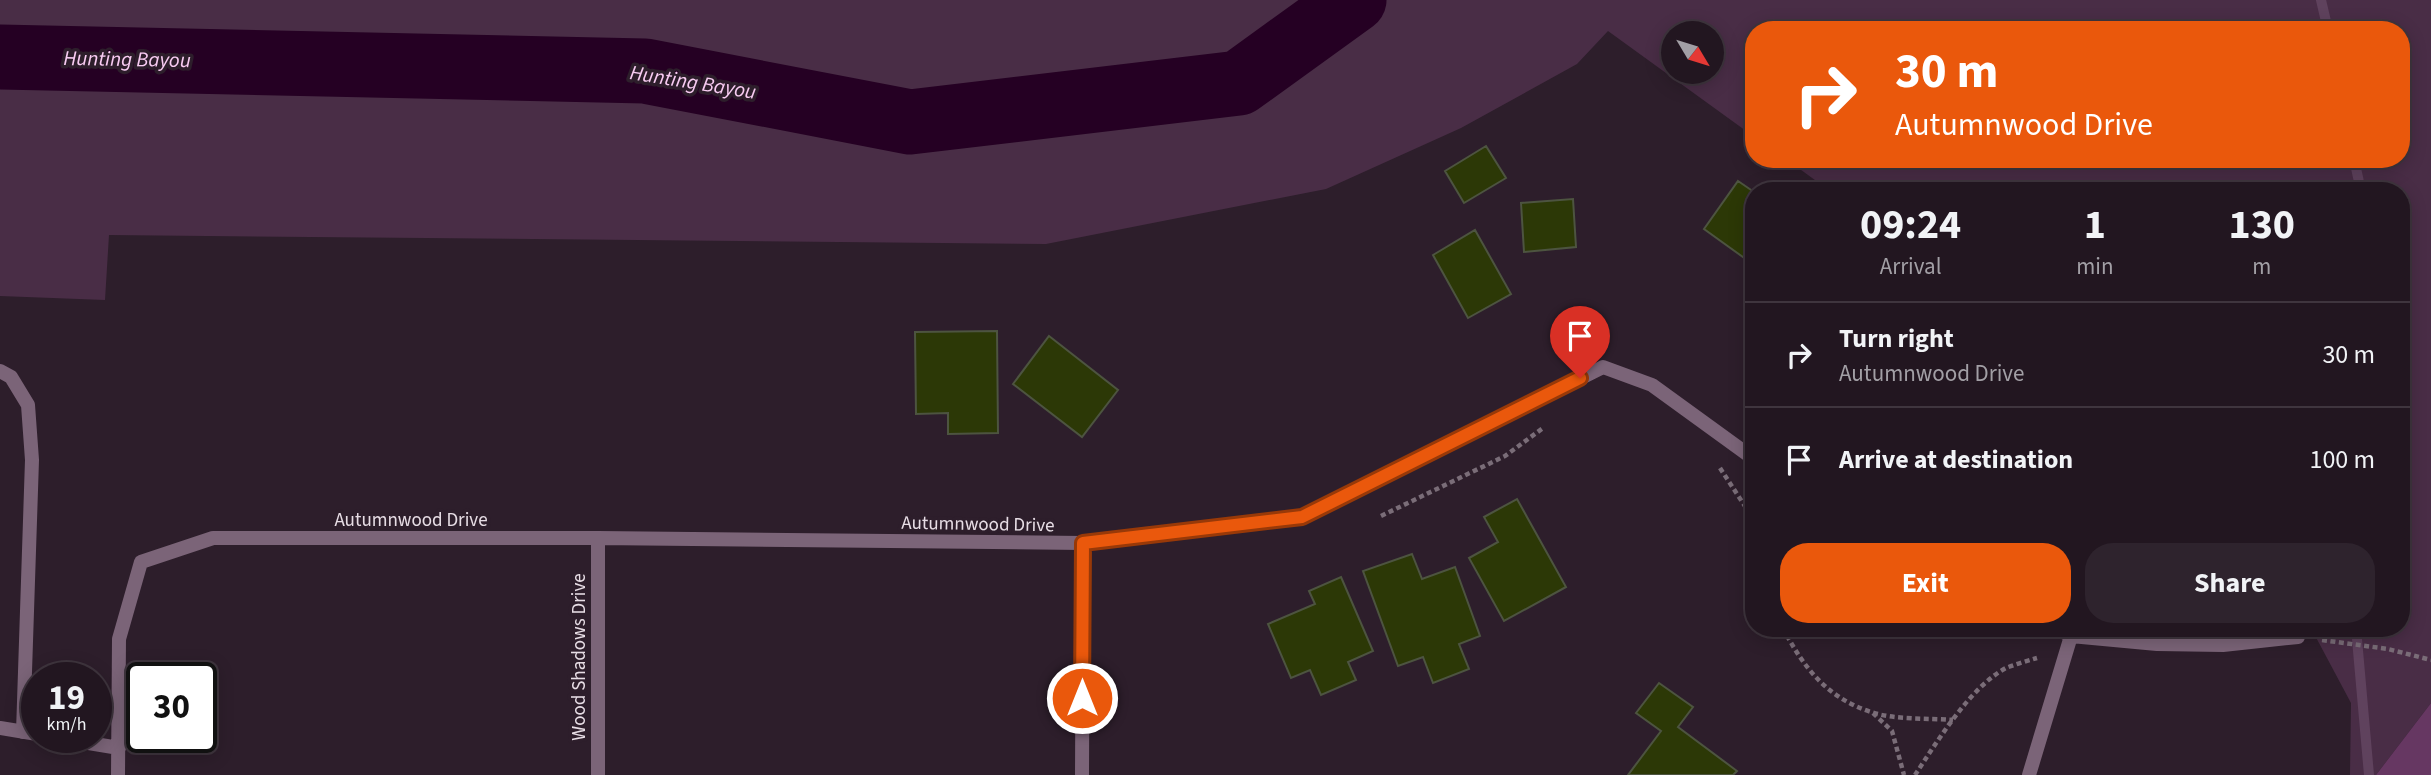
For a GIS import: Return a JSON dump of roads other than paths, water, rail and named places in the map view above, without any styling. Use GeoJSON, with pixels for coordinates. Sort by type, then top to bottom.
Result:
{"type":"FeatureCollection","features":[{"type":"Feature","properties":{"kind":"street","name":"Autumnwood Drive"},"geometry":{"type":"LineString","coordinates":[[118,748],[118,639],[141,562],[213,538],[598,538],[1083,543],[1302,517],[1603,367],[1652,385],[1745,452]]}},
{"type":"Feature","properties":{"kind":"street"},"geometry":{"type":"LineString","coordinates":[[0,371],[11,377],[28,405],[32,460],[31,662]]}},
{"type":"Feature","properties":{"kind":"street","name":"Wood Shadows Drive"},"geometry":{"type":"LineString","coordinates":[[598,538],[598,775]]}},
{"type":"Feature","properties":{"kind":"street"},"geometry":{"type":"LineString","coordinates":[[1082,775],[1083,543]]}},
{"type":"Feature","properties":{"kind":"street"},"geometry":{"type":"LineString","coordinates":[[2029,775],[2071,637]]}},
{"type":"Feature","properties":{"kind":"street"},"geometry":{"type":"LineString","coordinates":[[2082,637],[2157,644],[2223,645],[2298,637]]}},
{"type":"Feature","properties":{"kind":"street"},"geometry":{"type":"LineString","coordinates":[[0,728],[21,732]]}},
{"type":"Feature","properties":{"kind":"street"},"geometry":{"type":"LineString","coordinates":[[112,747],[118,748],[118,775]]}},
{"type":"Feature","properties":{"kind":"waterway","name":"Hunting Bayou"},"geometry":{"type":"LineString","coordinates":[[0,57],[645,71],[910,122],[1239,83],[1354,0]]}},
{"type":"Feature","properties":{"kind":"waterway"},"geometry":{"type":"LineString","coordinates":[[2321,0],[2326,21]]}},
{"type":"Feature","properties":{"kind":"waterway"},"geometry":{"type":"LineString","coordinates":[[2356,168],[2359,182]]}},
{"type":"Feature","properties":{"kind":"waterway"},"geometry":{"type":"LineString","coordinates":[[2357,637],[2369,775]]}}]}
